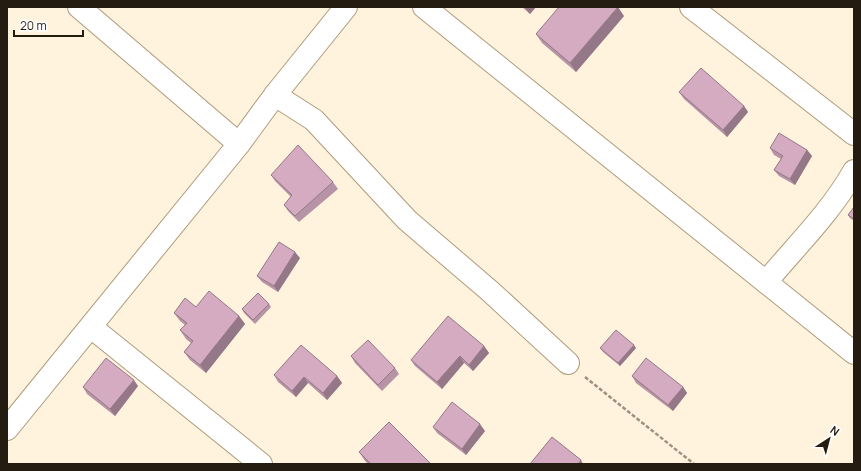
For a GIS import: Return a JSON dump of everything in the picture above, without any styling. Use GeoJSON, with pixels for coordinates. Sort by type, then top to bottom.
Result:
{"type":"FeatureCollection","features":[{"type":"Feature","properties":{"kind":"street"},"geometry":{"type":"LineString","coordinates":[[79,7],[239,144]]}},
{"type":"Feature","properties":{"kind":"street"},"geometry":{"type":"LineString","coordinates":[[7,429],[239,144],[274,95],[346,7]]}},
{"type":"Feature","properties":{"kind":"street"},"geometry":{"type":"LineString","coordinates":[[424,7],[854,353]]}},
{"type":"Feature","properties":{"kind":"street"},"geometry":{"type":"LineString","coordinates":[[691,7],[854,134]]}},
{"type":"Feature","properties":{"kind":"street"},"geometry":{"type":"LineString","coordinates":[[274,95],[314,120],[407,220],[491,292],[568,363]]}},
{"type":"Feature","properties":{"kind":"street"},"geometry":{"type":"LineString","coordinates":[[766,282],[828,209],[854,171]]}},
{"type":"Feature","properties":{"kind":"street"},"geometry":{"type":"LineString","coordinates":[[91,327],[261,464]]}},
{"type":"Feature","properties":{"kind":"path"},"geometry":{"type":"LineString","coordinates":[[568,363],[694,464]]}},
{"type":"Feature","properties":{"kind":"building"},"geometry":{"type":"Polygon","coordinates":[[[559,7],[618,7],[570,63],[536,34],[559,7]]]}},
{"type":"Feature","properties":{"kind":"building"},"geometry":{"type":"Polygon","coordinates":[[[701,68],[744,106],[723,130],[679,92],[701,68]]]}},
{"type":"Feature","properties":{"kind":"building"},"geometry":{"type":"Polygon","coordinates":[[[779,133],[807,150],[790,179],[774,170],[783,156],[770,148],[779,133]]]}},
{"type":"Feature","properties":{"kind":"building"},"geometry":{"type":"Polygon","coordinates":[[[298,145],[333,182],[295,216],[284,205],[292,195],[271,175],[298,145]]]}},
{"type":"Feature","properties":{"kind":"building"},"geometry":{"type":"Polygon","coordinates":[[[854,207],[854,219],[848,215],[854,207]]]}},
{"type":"Feature","properties":{"kind":"building"},"geometry":{"type":"Polygon","coordinates":[[[279,242],[295,252],[274,286],[257,276],[279,242]]]}},
{"type":"Feature","properties":{"kind":"building"},"geometry":{"type":"Polygon","coordinates":[[[209,291],[239,316],[200,365],[184,352],[193,341],[180,330],[187,323],[174,313],[185,298],[196,307],[209,291]]]}},
{"type":"Feature","properties":{"kind":"building"},"geometry":{"type":"Polygon","coordinates":[[[258,293],[269,304],[253,320],[242,309],[258,293]]]}},
{"type":"Feature","properties":{"kind":"building"},"geometry":{"type":"Polygon","coordinates":[[[448,316],[484,346],[469,365],[460,356],[437,382],[411,360],[448,316]]]}},
{"type":"Feature","properties":{"kind":"building"},"geometry":{"type":"Polygon","coordinates":[[[616,330],[634,345],[618,363],[600,348],[616,330]]]}},
{"type":"Feature","properties":{"kind":"building"},"geometry":{"type":"Polygon","coordinates":[[[368,340],[395,368],[378,385],[351,356],[368,340]]]}},
{"type":"Feature","properties":{"kind":"building"},"geometry":{"type":"Polygon","coordinates":[[[301,345],[337,376],[323,393],[304,377],[292,391],[274,375],[301,345]]]}},
{"type":"Feature","properties":{"kind":"building"},"geometry":{"type":"Polygon","coordinates":[[[106,358],[134,380],[110,409],[83,387],[106,358]]]}},
{"type":"Feature","properties":{"kind":"building"},"geometry":{"type":"Polygon","coordinates":[[[646,358],[683,387],[668,405],[632,376],[646,358]]]}},
{"type":"Feature","properties":{"kind":"building"},"geometry":{"type":"Polygon","coordinates":[[[452,402],[480,424],[462,449],[433,427],[452,402]]]}},
{"type":"Feature","properties":{"kind":"building"},"geometry":{"type":"Polygon","coordinates":[[[389,422],[431,464],[371,464],[359,452],[389,422]]]}},
{"type":"Feature","properties":{"kind":"building"},"geometry":{"type":"Polygon","coordinates":[[[552,437],[581,460],[578,464],[530,464],[552,437]]]}}]}
